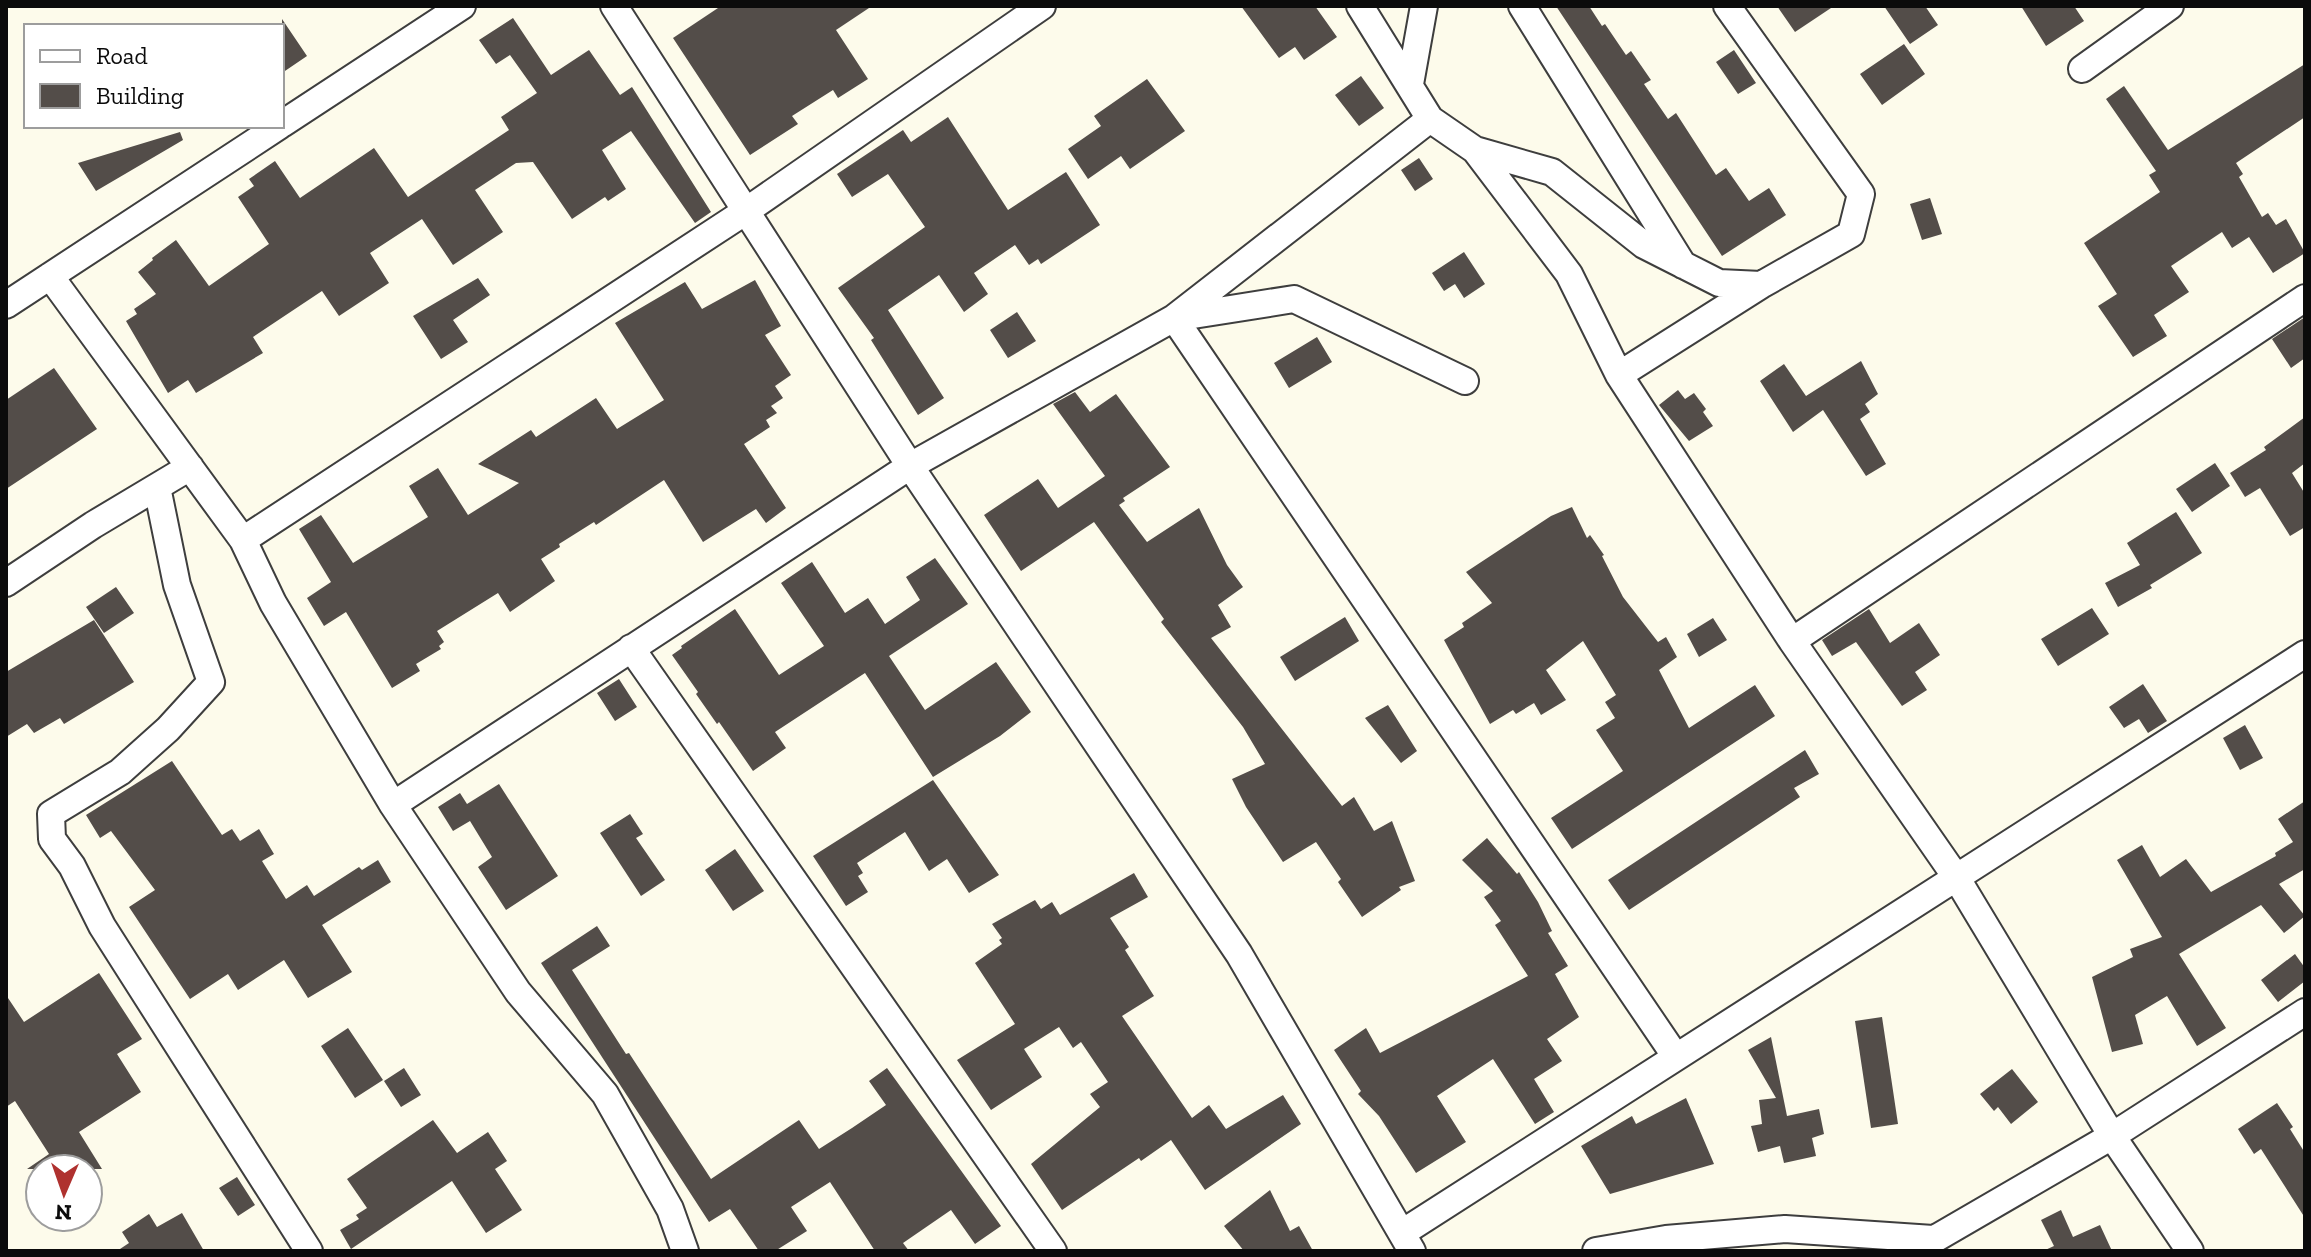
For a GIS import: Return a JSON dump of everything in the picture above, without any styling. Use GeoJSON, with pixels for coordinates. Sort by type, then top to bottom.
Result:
{"type":"FeatureCollection","features":[{"type":"Feature","properties":{"kind":"street"},"geometry":{"type":"LineString","coordinates":[[284,122],[462,6]]}},
{"type":"Feature","properties":{"kind":"street"},"geometry":{"type":"LineString","coordinates":[[614,6],[910,466],[1239,954],[1407,1242],[1676,1057],[2305,654]]}},
{"type":"Feature","properties":{"kind":"street"},"geometry":{"type":"LineString","coordinates":[[243,540],[746,211],[1042,6]]}},
{"type":"Feature","properties":{"kind":"street"},"geometry":{"type":"LineString","coordinates":[[1360,6],[1430,119],[1475,150],[1569,274],[1619,375],[1792,641],[1956,877],[2112,1136],[2190,1251]]}},
{"type":"Feature","properties":{"kind":"street"},"geometry":{"type":"LineString","coordinates":[[1410,84],[1424,6]]}},
{"type":"Feature","properties":{"kind":"street"},"geometry":{"type":"LineString","coordinates":[[1522,6],[1683,265]]}},
{"type":"Feature","properties":{"kind":"street"},"geometry":{"type":"LineString","coordinates":[[1619,375],[1761,285],[1851,234],[1861,194],[1727,6]]}},
{"type":"Feature","properties":{"kind":"street"},"geometry":{"type":"LineString","coordinates":[[2082,69],[2170,6]]}},
{"type":"Feature","properties":{"kind":"street"},"geometry":{"type":"LineString","coordinates":[[393,805],[910,466],[1174,318],[1430,119]]}},
{"type":"Feature","properties":{"kind":"street"},"geometry":{"type":"LineString","coordinates":[[6,305],[275,128]]}},
{"type":"Feature","properties":{"kind":"street"},"geometry":{"type":"LineString","coordinates":[[1475,150],[1552,172],[1644,245],[1719,283],[1761,285]]}},
{"type":"Feature","properties":{"kind":"street"},"geometry":{"type":"LineString","coordinates":[[50,276],[243,540],[273,603],[393,805],[518,992],[605,1094],[670,1209],[685,1251]]}},
{"type":"Feature","properties":{"kind":"street"},"geometry":{"type":"LineString","coordinates":[[1792,641],[2305,298]]}},
{"type":"Feature","properties":{"kind":"street"},"geometry":{"type":"LineString","coordinates":[[1174,318],[1294,299],[1465,381]]}},
{"type":"Feature","properties":{"kind":"street"},"geometry":{"type":"LineString","coordinates":[[1174,318],[1676,1057]]}},
{"type":"Feature","properties":{"kind":"street"},"geometry":{"type":"LineString","coordinates":[[6,583],[93,525],[190,467]]}},
{"type":"Feature","properties":{"kind":"street"},"geometry":{"type":"LineString","coordinates":[[157,487],[177,585],[211,682],[168,729],[120,772],[51,814],[52,839],[72,866],[102,926],[309,1251]]}},
{"type":"Feature","properties":{"kind":"street"},"geometry":{"type":"LineString","coordinates":[[631,648],[1053,1251]]}},
{"type":"Feature","properties":{"kind":"street"},"geometry":{"type":"LineString","coordinates":[[1596,1251],[1666,1239],[1785,1229],[1923,1245],[2112,1136],[2305,1012]]}},
{"type":"Feature","properties":{"kind":"building"},"geometry":{"type":"Polygon","coordinates":[[[721,6],[872,6],[836,30],[868,79],[838,98],[833,90],[792,116],[798,124],[750,155],[673,38],[721,6]]]}},
{"type":"Feature","properties":{"kind":"building"},"geometry":{"type":"Polygon","coordinates":[[[1241,6],[1315,6],[1337,37],[1304,60],[1295,47],[1279,58],[1241,6]]]}},
{"type":"Feature","properties":{"kind":"building"},"geometry":{"type":"Polygon","coordinates":[[[1556,6],[1589,6],[1626,55],[1631,51],[1651,80],[1644,84],[1668,119],[1676,113],[1716,175],[1726,168],[1749,201],[1769,188],[1786,215],[1722,256],[1556,6]]]}},
{"type":"Feature","properties":{"kind":"building"},"geometry":{"type":"Polygon","coordinates":[[[1777,6],[1834,6],[1795,32],[1777,6]]]}},
{"type":"Feature","properties":{"kind":"building"},"geometry":{"type":"Polygon","coordinates":[[[1884,6],[1925,6],[1938,25],[1910,44],[1884,6]]]}},
{"type":"Feature","properties":{"kind":"building"},"geometry":{"type":"Polygon","coordinates":[[[2021,6],[2074,6],[2084,21],[2046,46],[2021,6]]]}},
{"type":"Feature","properties":{"kind":"building"},"geometry":{"type":"Polygon","coordinates":[[[513,18],[551,75],[589,50],[620,95],[632,87],[711,212],[695,223],[631,131],[602,150],[626,189],[608,201],[605,197],[572,219],[533,162],[516,163],[475,190],[503,232],[453,265],[422,219],[370,253],[389,283],[339,316],[322,291],[253,337],[263,353],[196,393],[188,380],[168,393],[126,321],[137,314],[134,309],[156,294],[138,272],[176,240],[209,286],[269,244],[238,197],[254,186],[249,179],[275,161],[300,198],[374,148],[408,197],[509,130],[501,117],[537,93],[510,55],[496,64],[479,40],[513,18]]]}},
{"type":"Feature","properties":{"kind":"building"},"geometry":{"type":"Polygon","coordinates":[[[282,19],[307,56],[284,72],[284,24],[282,19]]]}},
{"type":"Feature","properties":{"kind":"building"},"geometry":{"type":"Polygon","coordinates":[[[1904,44],[1925,74],[1882,105],[1860,74],[1904,44]]]}},
{"type":"Feature","properties":{"kind":"building"},"geometry":{"type":"Polygon","coordinates":[[[1734,50],[1756,83],[1738,94],[1716,62],[1734,50]]]}},
{"type":"Feature","properties":{"kind":"building"},"geometry":{"type":"Polygon","coordinates":[[[2305,64],[2305,117],[2236,163],[2243,174],[2239,177],[2262,217],[2268,213],[2276,225],[2286,219],[2305,253],[2273,273],[2249,237],[2232,248],[2222,232],[2171,266],[2189,292],[2154,315],[2167,336],[2133,357],[2098,306],[2117,294],[2084,243],[2160,192],[2149,175],[2156,171],[2106,99],[2124,86],[2168,150],[2305,64]]]}},
{"type":"Feature","properties":{"kind":"building"},"geometry":{"type":"Polygon","coordinates":[[[1361,76],[1384,108],[1359,126],[1335,95],[1361,76]]]}},
{"type":"Feature","properties":{"kind":"building"},"geometry":{"type":"Polygon","coordinates":[[[1147,79],[1185,131],[1130,169],[1121,156],[1088,179],[1068,149],[1101,126],[1094,116],[1147,79]]]}},
{"type":"Feature","properties":{"kind":"building"},"geometry":{"type":"Polygon","coordinates":[[[948,117],[1008,210],[1066,172],[1100,225],[1041,264],[1038,259],[1029,265],[1015,245],[974,273],[988,294],[964,312],[939,275],[888,310],[944,398],[918,415],[871,340],[874,338],[838,288],[925,227],[888,174],[852,197],[837,174],[903,130],[911,142],[948,117]]]}},
{"type":"Feature","properties":{"kind":"building"},"geometry":{"type":"Polygon","coordinates":[[[180,132],[183,140],[96,191],[78,163],[180,132]]]}},
{"type":"Feature","properties":{"kind":"building"},"geometry":{"type":"Polygon","coordinates":[[[1419,158],[1433,179],[1415,191],[1401,170],[1419,158]]]}},
{"type":"Feature","properties":{"kind":"building"},"geometry":{"type":"Polygon","coordinates":[[[1930,198],[1942,234],[1922,240],[1910,204],[1930,198]]]}},
{"type":"Feature","properties":{"kind":"building"},"geometry":{"type":"Polygon","coordinates":[[[1464,252],[1485,284],[1464,298],[1455,284],[1444,291],[1432,273],[1464,252]]]}},
{"type":"Feature","properties":{"kind":"building"},"geometry":{"type":"Polygon","coordinates":[[[478,278],[490,295],[453,320],[468,342],[441,359],[413,316],[478,278]]]}},
{"type":"Feature","properties":{"kind":"building"},"geometry":{"type":"Polygon","coordinates":[[[755,280],[781,326],[765,335],[791,375],[775,386],[783,398],[771,406],[777,413],[766,420],[770,427],[744,444],[786,508],[766,523],[756,509],[703,542],[664,480],[596,525],[594,522],[559,544],[560,547],[541,559],[555,581],[510,612],[498,593],[437,631],[444,642],[439,646],[441,649],[416,664],[420,671],[392,688],[346,612],[324,626],[307,598],[331,582],[299,529],[321,515],[353,563],[428,517],[409,486],[438,468],[468,515],[519,483],[478,464],[531,430],[536,437],[596,398],[617,429],[664,400],[615,323],[685,282],[702,309],[755,280]]]}},
{"type":"Feature","properties":{"kind":"building"},"geometry":{"type":"Polygon","coordinates":[[[1017,312],[1036,341],[1008,358],[990,330],[1017,312]]]}},
{"type":"Feature","properties":{"kind":"building"},"geometry":{"type":"Polygon","coordinates":[[[2305,317],[2305,358],[2291,368],[2272,339],[2305,317]]]}},
{"type":"Feature","properties":{"kind":"building"},"geometry":{"type":"Polygon","coordinates":[[[1317,337],[1332,362],[1289,388],[1274,363],[1317,337]]]}},
{"type":"Feature","properties":{"kind":"building"},"geometry":{"type":"Polygon","coordinates":[[[1861,361],[1878,394],[1865,404],[1870,412],[1860,419],[1886,464],[1866,476],[1823,410],[1793,432],[1760,381],[1784,364],[1806,396],[1861,361]]]}},
{"type":"Feature","properties":{"kind":"building"},"geometry":{"type":"Polygon","coordinates":[[[54,368],[97,429],[6,489],[6,400],[54,368]]]}},
{"type":"Feature","properties":{"kind":"building"},"geometry":{"type":"Polygon","coordinates":[[[1678,390],[1685,399],[1694,393],[1706,409],[1703,412],[1713,426],[1689,441],[1659,405],[1678,390]]]}},
{"type":"Feature","properties":{"kind":"building"},"geometry":{"type":"Polygon","coordinates":[[[1075,392],[1090,412],[1116,394],[1170,467],[1123,498],[1125,501],[1119,505],[1147,542],[1199,508],[1227,565],[1243,587],[1218,605],[1231,627],[1211,638],[1342,806],[1354,797],[1374,831],[1392,821],[1415,881],[1399,887],[1401,890],[1362,917],[1316,842],[1283,862],[1246,807],[1232,779],[1265,764],[1243,727],[1161,622],[1164,619],[1094,522],[1021,571],[984,515],[1038,479],[1058,508],[1105,476],[1053,404],[1075,392]]]}},
{"type":"Feature","properties":{"kind":"building"},"geometry":{"type":"Polygon","coordinates":[[[2305,417],[2305,463],[2292,473],[2305,494],[2305,527],[2290,536],[2260,488],[2245,497],[2230,473],[2266,450],[2264,447],[2305,417]]]}},
{"type":"Feature","properties":{"kind":"building"},"geometry":{"type":"Polygon","coordinates":[[[2215,463],[2230,486],[2192,512],[2176,489],[2215,463]]]}},
{"type":"Feature","properties":{"kind":"building"},"geometry":{"type":"Polygon","coordinates":[[[1572,507],[1587,538],[1590,535],[1604,555],[1623,597],[1658,642],[1666,637],[1677,657],[1659,670],[1689,728],[1755,685],[1775,716],[1572,849],[1551,818],[1623,771],[1596,730],[1615,718],[1605,702],[1616,695],[1583,641],[1546,670],[1566,700],[1541,715],[1534,703],[1516,714],[1513,710],[1490,724],[1444,640],[1464,627],[1462,623],[1492,603],[1466,572],[1551,516],[1572,507]]]}},
{"type":"Feature","properties":{"kind":"building"},"geometry":{"type":"Polygon","coordinates":[[[2176,512],[2202,553],[2150,585],[2152,588],[2118,607],[2105,583],[2140,565],[2127,543],[2176,512]]]}},
{"type":"Feature","properties":{"kind":"building"},"geometry":{"type":"Polygon","coordinates":[[[935,558],[968,604],[889,656],[925,710],[996,662],[1031,712],[1000,736],[933,777],[865,673],[775,732],[786,748],[753,771],[696,694],[698,692],[672,655],[735,609],[779,675],[824,646],[781,583],[812,562],[845,613],[868,598],[885,624],[920,600],[906,577],[935,558]]]}},
{"type":"Feature","properties":{"kind":"building"},"geometry":{"type":"Polygon","coordinates":[[[116,587],[134,613],[104,633],[86,607],[116,587]]]}},
{"type":"Feature","properties":{"kind":"building"},"geometry":{"type":"Polygon","coordinates":[[[2092,608],[2109,634],[2058,666],[2041,639],[2092,608]]]}},
{"type":"Feature","properties":{"kind":"building"},"geometry":{"type":"Polygon","coordinates":[[[1869,609],[1890,643],[1919,623],[1940,655],[1915,672],[1927,690],[1902,706],[1856,642],[1832,656],[1822,640],[1869,609]]]}},
{"type":"Feature","properties":{"kind":"building"},"geometry":{"type":"Polygon","coordinates":[[[1345,617],[1359,641],[1295,681],[1280,657],[1345,617]]]}},
{"type":"Feature","properties":{"kind":"building"},"geometry":{"type":"Polygon","coordinates":[[[1713,618],[1727,640],[1699,657],[1687,634],[1713,618]]]}},
{"type":"Feature","properties":{"kind":"building"},"geometry":{"type":"Polygon","coordinates":[[[94,620],[134,682],[64,724],[60,718],[34,733],[27,724],[6,737],[6,672],[94,620]]]}},
{"type":"Feature","properties":{"kind":"building"},"geometry":{"type":"Polygon","coordinates":[[[619,679],[637,707],[615,721],[597,693],[619,679]]]}},
{"type":"Feature","properties":{"kind":"building"},"geometry":{"type":"Polygon","coordinates":[[[2143,684],[2167,721],[2148,733],[2139,719],[2124,728],[2109,707],[2143,684]]]}},
{"type":"Feature","properties":{"kind":"building"},"geometry":{"type":"Polygon","coordinates":[[[1388,705],[1417,751],[1401,763],[1365,718],[1388,705]]]}},
{"type":"Feature","properties":{"kind":"building"},"geometry":{"type":"Polygon","coordinates":[[[2245,725],[2263,758],[2240,770],[2223,738],[2245,725]]]}},
{"type":"Feature","properties":{"kind":"building"},"geometry":{"type":"Polygon","coordinates":[[[1805,750],[1819,774],[1794,788],[1800,797],[1629,910],[1608,880],[1805,750]]]}},
{"type":"Feature","properties":{"kind":"building"},"geometry":{"type":"Polygon","coordinates":[[[172,761],[222,835],[232,829],[240,841],[259,829],[274,854],[262,861],[286,899],[307,885],[314,896],[359,867],[362,870],[378,860],[391,882],[322,925],[352,972],[308,998],[284,960],[238,990],[228,974],[190,999],[129,907],[155,890],[111,831],[100,838],[86,815],[172,761]]]}},
{"type":"Feature","properties":{"kind":"building"},"geometry":{"type":"Polygon","coordinates":[[[933,780],[999,875],[969,893],[947,859],[929,871],[905,832],[857,863],[863,873],[858,876],[868,892],[846,906],[813,856],[933,780]]]}},
{"type":"Feature","properties":{"kind":"building"},"geometry":{"type":"Polygon","coordinates":[[[499,784],[558,876],[506,910],[478,867],[492,857],[470,821],[453,831],[438,807],[460,793],[467,804],[499,784]]]}},
{"type":"Feature","properties":{"kind":"building"},"geometry":{"type":"Polygon","coordinates":[[[2305,801],[2305,869],[2279,884],[2305,916],[2284,933],[2261,905],[2179,954],[2226,1028],[2197,1046],[2167,996],[2135,1015],[2143,1044],[2112,1052],[2092,977],[2133,957],[2130,949],[2162,937],[2117,860],[2142,845],[2160,877],[2186,859],[2211,892],[2276,856],[2275,853],[2293,842],[2278,819],[2305,801]]]}},
{"type":"Feature","properties":{"kind":"building"},"geometry":{"type":"Polygon","coordinates":[[[630,814],[643,834],[636,838],[665,880],[641,896],[600,833],[630,814]]]}},
{"type":"Feature","properties":{"kind":"building"},"geometry":{"type":"Polygon","coordinates":[[[1487,838],[1517,874],[1519,872],[1538,902],[1552,931],[1548,933],[1568,966],[1555,974],[1579,1017],[1547,1039],[1562,1061],[1534,1079],[1554,1112],[1535,1124],[1493,1059],[1437,1096],[1466,1142],[1416,1173],[1379,1116],[1358,1094],[1361,1091],[1334,1050],[1366,1028],[1380,1053],[1528,976],[1495,925],[1501,921],[1484,897],[1493,891],[1462,860],[1487,838]]]}},
{"type":"Feature","properties":{"kind":"building"},"geometry":{"type":"Polygon","coordinates":[[[735,849],[764,891],[733,911],[705,870],[735,849]]]}},
{"type":"Feature","properties":{"kind":"building"},"geometry":{"type":"Polygon","coordinates":[[[1134,873],[1148,897],[1110,918],[1129,947],[1125,950],[1154,996],[1122,1016],[1192,1118],[1209,1105],[1226,1129],[1283,1095],[1301,1124],[1205,1190],[1171,1140],[1062,1210],[1031,1164],[1100,1107],[1090,1094],[1108,1082],[1081,1042],[1073,1048],[1059,1027],[1024,1049],[1042,1077],[991,1110],[957,1060],[1015,1024],[975,963],[1002,944],[999,940],[1002,938],[992,924],[1035,900],[1041,909],[1052,902],[1060,915],[1134,873]]]}},
{"type":"Feature","properties":{"kind":"building"},"geometry":{"type":"Polygon","coordinates":[[[597,926],[610,946],[572,970],[711,1179],[799,1120],[819,1149],[886,1105],[869,1081],[887,1068],[1001,1226],[975,1244],[951,1210],[903,1243],[909,1251],[875,1251],[830,1182],[791,1207],[807,1231],[775,1251],[759,1251],[730,1209],[709,1222],[541,963],[597,926]]]}},
{"type":"Feature","properties":{"kind":"building"},"geometry":{"type":"Polygon","coordinates":[[[2295,954],[2305,968],[2305,981],[2278,1002],[2261,980],[2295,954]]]}},
{"type":"Feature","properties":{"kind":"building"},"geometry":{"type":"Polygon","coordinates":[[[99,973],[142,1039],[117,1054],[141,1092],[79,1132],[92,1153],[48,1153],[15,1101],[6,1107],[6,995],[24,1022],[99,973]]]}},
{"type":"Feature","properties":{"kind":"building"},"geometry":{"type":"Polygon","coordinates":[[[1882,1017],[1898,1124],[1871,1128],[1855,1021],[1882,1017]]]}},
{"type":"Feature","properties":{"kind":"building"},"geometry":{"type":"Polygon","coordinates":[[[348,1028],[383,1080],[355,1098],[321,1046],[348,1028]]]}},
{"type":"Feature","properties":{"kind":"building"},"geometry":{"type":"Polygon","coordinates":[[[1771,1037],[1787,1116],[1819,1109],[1824,1134],[1812,1138],[1816,1156],[1784,1163],[1780,1146],[1758,1152],[1751,1126],[1762,1124],[1759,1100],[1776,1098],[1748,1050],[1771,1037]]]}},
{"type":"Feature","properties":{"kind":"building"},"geometry":{"type":"Polygon","coordinates":[[[404,1068],[421,1095],[401,1107],[384,1081],[404,1068]]]}},
{"type":"Feature","properties":{"kind":"building"},"geometry":{"type":"Polygon","coordinates":[[[2012,1069],[2038,1102],[2011,1124],[1998,1107],[1994,1111],[1980,1094],[2012,1069]]]}},
{"type":"Feature","properties":{"kind":"building"},"geometry":{"type":"Polygon","coordinates":[[[1686,1098],[1714,1164],[1610,1194],[1581,1146],[1632,1116],[1636,1124],[1686,1098]]]}},
{"type":"Feature","properties":{"kind":"building"},"geometry":{"type":"Polygon","coordinates":[[[2277,1103],[2305,1153],[2305,1218],[2261,1149],[2254,1154],[2238,1129],[2277,1103]]]}},
{"type":"Feature","properties":{"kind":"building"},"geometry":{"type":"Polygon","coordinates":[[[433,1120],[457,1153],[488,1132],[507,1161],[495,1169],[522,1210],[486,1233],[452,1181],[351,1249],[340,1230],[359,1219],[356,1215],[367,1208],[347,1179],[433,1120]]]}},
{"type":"Feature","properties":{"kind":"building"},"geometry":{"type":"Polygon","coordinates":[[[237,1177],[255,1205],[238,1216],[219,1188],[237,1177]]]}},
{"type":"Feature","properties":{"kind":"building"},"geometry":{"type":"Polygon","coordinates":[[[1270,1190],[1290,1231],[1299,1226],[1313,1251],[1244,1251],[1224,1226],[1270,1190]]]}},
{"type":"Feature","properties":{"kind":"building"},"geometry":{"type":"Polygon","coordinates":[[[2061,1210],[2073,1237],[2100,1225],[2112,1251],[2043,1251],[2054,1246],[2041,1220],[2061,1210]]]}},
{"type":"Feature","properties":{"kind":"building"},"geometry":{"type":"Polygon","coordinates":[[[182,1213],[204,1251],[117,1251],[129,1243],[122,1232],[149,1214],[157,1227],[182,1213]]]}}]}
